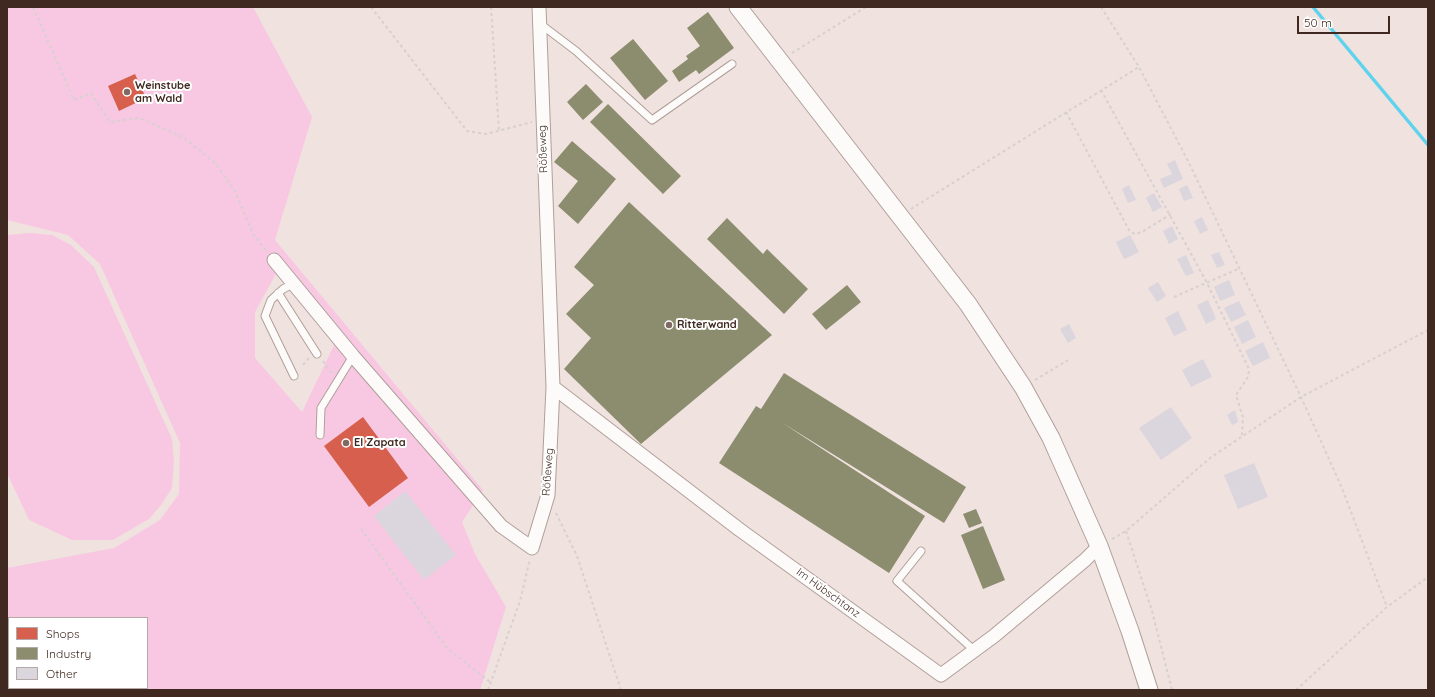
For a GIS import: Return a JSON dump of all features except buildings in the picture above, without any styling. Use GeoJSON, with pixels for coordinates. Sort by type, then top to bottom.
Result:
{"type":"FeatureCollection","features":[{"type":"Feature","properties":{"kind":"street","name":"Rößeweg"},"geometry":{"type":"LineString","coordinates":[[532,548],[548,495],[553,387],[541,120],[539,7]]}},
{"type":"Feature","properties":{"kind":"street"},"geometry":{"type":"LineString","coordinates":[[738,7],[901,215],[968,304],[1024,388],[1051,438],[1099,546],[1130,631],[1149,690]]}},
{"type":"Feature","properties":{"kind":"street"},"geometry":{"type":"LineString","coordinates":[[274,260],[353,356],[501,526],[532,548]]}},
{"type":"Feature","properties":{"kind":"street","name":"Im Hübschtanz"},"geometry":{"type":"LineString","coordinates":[[553,387],[740,530],[941,675],[975,651],[1085,560],[1099,546]]}},
{"type":"Feature","properties":{"kind":"lane"},"geometry":{"type":"LineString","coordinates":[[539,23],[576,51],[652,120],[732,64]]}},
{"type":"Feature","properties":{"kind":"lane"},"geometry":{"type":"LineString","coordinates":[[293,284],[278,293],[271,300],[265,316],[294,376]]}},
{"type":"Feature","properties":{"kind":"lane"},"geometry":{"type":"LineString","coordinates":[[278,293],[314,355]]}},
{"type":"Feature","properties":{"kind":"lane"},"geometry":{"type":"LineString","coordinates":[[320,435],[320,408],[353,356]]}},
{"type":"Feature","properties":{"kind":"lane"},"geometry":{"type":"LineString","coordinates":[[921,551],[897,581],[975,651]]}},
{"type":"Feature","properties":{"kind":"path"},"geometry":{"type":"LineString","coordinates":[[33,7],[74,100],[91,93],[110,122],[139,118],[183,137],[215,163],[235,190],[253,234],[274,260]]}},
{"type":"Feature","properties":{"kind":"path"},"geometry":{"type":"LineString","coordinates":[[371,7],[467,131],[486,134],[541,120]]}},
{"type":"Feature","properties":{"kind":"path"},"geometry":{"type":"LineString","coordinates":[[491,7],[499,131]]}},
{"type":"Feature","properties":{"kind":"path"},"geometry":{"type":"LineString","coordinates":[[779,60],[866,7]]}},
{"type":"Feature","properties":{"kind":"path"},"geometry":{"type":"LineString","coordinates":[[1101,7],[1139,67],[1188,161],[1238,269],[1301,397],[1342,488],[1387,607]]}},
{"type":"Feature","properties":{"kind":"path"},"geometry":{"type":"LineString","coordinates":[[901,215],[1139,67]]}},
{"type":"Feature","properties":{"kind":"path"},"geometry":{"type":"LineString","coordinates":[[1101,90],[1171,214],[1249,369],[1248,377],[1236,395],[1243,417],[1242,436]]}},
{"type":"Feature","properties":{"kind":"path"},"geometry":{"type":"LineString","coordinates":[[1066,112],[1130,232],[1135,234],[1142,232],[1171,214]]}},
{"type":"Feature","properties":{"kind":"path"},"geometry":{"type":"LineString","coordinates":[[1174,297],[1206,281],[1238,269]]}},
{"type":"Feature","properties":{"kind":"path"},"geometry":{"type":"LineString","coordinates":[[1172,690],[1152,611],[1126,531],[1210,458],[1242,436],[1301,397],[1428,330]]}},
{"type":"Feature","properties":{"kind":"path"},"geometry":{"type":"LineString","coordinates":[[303,365],[314,355]]}},
{"type":"Feature","properties":{"kind":"path"},"geometry":{"type":"LineString","coordinates":[[1024,388],[1068,360]]}},
{"type":"Feature","properties":{"kind":"path"},"geometry":{"type":"LineString","coordinates":[[548,495],[577,556],[621,690]]}},
{"type":"Feature","properties":{"kind":"path"},"geometry":{"type":"LineString","coordinates":[[361,529],[447,648],[490,682]]}},
{"type":"Feature","properties":{"kind":"path"},"geometry":{"type":"LineString","coordinates":[[488,690],[520,601],[532,548]]}},
{"type":"Feature","properties":{"kind":"path"},"geometry":{"type":"LineString","coordinates":[[1296,690],[1387,607],[1428,577]]}},
{"type":"Feature","properties":{"kind":"shaded area"},"geometry":{"type":"Polygon","coordinates":[[[7,7],[253,7],[312,117],[275,240],[483,490],[462,522],[475,554],[506,607],[480,690],[7,690],[7,568],[114,548],[160,520],[179,494],[180,443],[100,264],[68,235],[7,220],[7,7]],[[278,270],[255,312],[255,358],[302,412],[334,345],[278,270]]]}},
{"type":"Feature","properties":{"kind":"shaded area"},"geometry":{"type":"Polygon","coordinates":[[[30,233],[52,235],[71,245],[94,267],[172,439],[174,462],[172,488],[161,505],[149,519],[113,540],[72,540],[29,520],[7,473],[7,235],[30,233]]]}},
{"type":"Feature","properties":{"kind":"waterway"},"geometry":{"type":"LineString","coordinates":[[1313,7],[1428,145]]}},
{"type":"Feature","properties":{"kind":"place","name":"Weinstube am Wald"},"geometry":{"type":"Point","coordinates":[127,92]}},
{"type":"Feature","properties":{"kind":"place","name":"Ritterwand"},"geometry":{"type":"Point","coordinates":[669,325]}},
{"type":"Feature","properties":{"kind":"place","name":"El Zapata"},"geometry":{"type":"Point","coordinates":[346,443]}}]}
